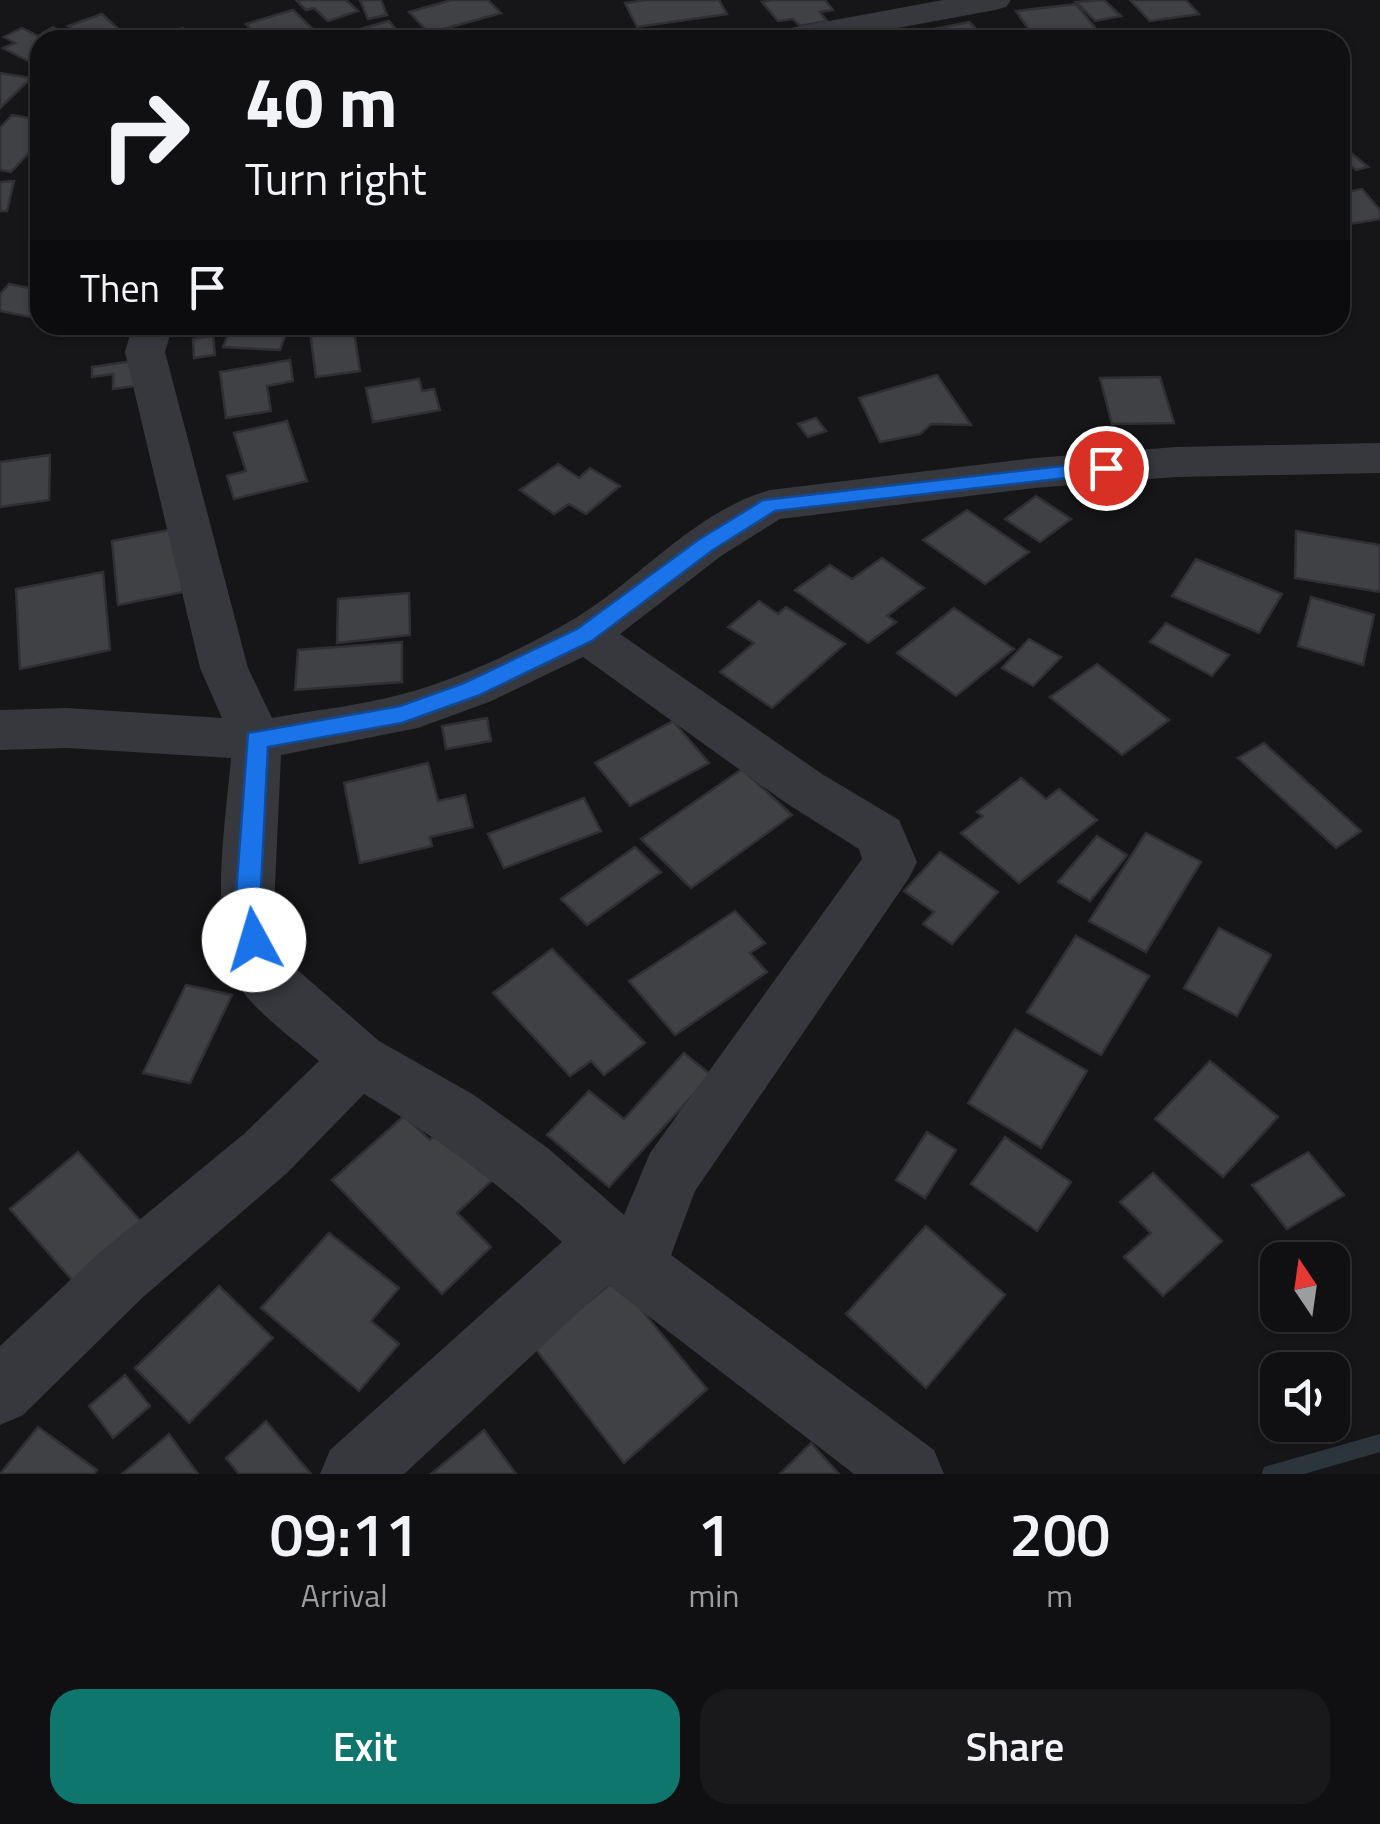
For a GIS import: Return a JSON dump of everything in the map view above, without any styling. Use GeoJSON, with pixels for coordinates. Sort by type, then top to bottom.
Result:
{"type":"FeatureCollection","features":[{"type":"Feature","properties":{"kind":"street"},"geometry":{"type":"LineString","coordinates":[[834,30],[995,0]]}},
{"type":"Feature","properties":{"kind":"street"},"geometry":{"type":"LineString","coordinates":[[150,335],[145,352],[194,555],[224,668],[256,740],[247,908],[261,973],[359,1060],[453,1115],[498,1148],[621,1255],[910,1474]]}},
{"type":"Feature","properties":{"kind":"street"},"geometry":{"type":"LineString","coordinates":[[0,730],[67,728],[256,740],[402,714],[472,689],[585,635],[705,545],[770,505],[1052,472],[1176,462],[1380,458]]}},
{"type":"Feature","properties":{"kind":"street"},"geometry":{"type":"LineString","coordinates":[[354,1474],[442,1390],[524,1323],[621,1255],[671,1174],[890,862],[880,835],[820,802],[656,680],[585,635]]}},
{"type":"Feature","properties":{"kind":"street"},"geometry":{"type":"LineString","coordinates":[[0,1392],[120,1276],[266,1153],[359,1060]]}},
{"type":"Feature","properties":{"kind":"building"},"geometry":{"type":"Polygon","coordinates":[[[296,0],[346,0],[358,11],[328,21],[314,8],[306,10],[296,0]]]}},
{"type":"Feature","properties":{"kind":"building"},"geometry":{"type":"Polygon","coordinates":[[[360,0],[381,0],[387,15],[368,19],[360,0]]]}},
{"type":"Feature","properties":{"kind":"building"},"geometry":{"type":"Polygon","coordinates":[[[452,0],[488,0],[501,13],[440,30],[426,30],[409,12],[452,0]]]}},
{"type":"Feature","properties":{"kind":"building"},"geometry":{"type":"Polygon","coordinates":[[[719,0],[727,14],[637,27],[625,3],[719,0]]]}},
{"type":"Feature","properties":{"kind":"building"},"geometry":{"type":"Polygon","coordinates":[[[825,0],[833,10],[820,12],[827,21],[800,26],[793,19],[778,21],[762,2],[825,0]]]}},
{"type":"Feature","properties":{"kind":"building"},"geometry":{"type":"Polygon","coordinates":[[[1104,0],[1121,16],[1095,21],[1076,2],[1104,0]]]}},
{"type":"Feature","properties":{"kind":"building"},"geometry":{"type":"Polygon","coordinates":[[[1130,0],[1186,0],[1199,14],[1150,21],[1130,0]]]}},
{"type":"Feature","properties":{"kind":"building"},"geometry":{"type":"Polygon","coordinates":[[[1076,4],[1096,29],[1029,30],[1016,11],[1076,4]]]}},
{"type":"Feature","properties":{"kind":"building"},"geometry":{"type":"Polygon","coordinates":[[[293,10],[314,30],[252,30],[246,24],[293,10]]]}},
{"type":"Feature","properties":{"kind":"building"},"geometry":{"type":"Polygon","coordinates":[[[102,14],[119,30],[72,30],[68,26],[102,14]]]}},
{"type":"Feature","properties":{"kind":"building"},"geometry":{"type":"Polygon","coordinates":[[[389,21],[396,30],[356,30],[389,21]]]}},
{"type":"Feature","properties":{"kind":"building"},"geometry":{"type":"Polygon","coordinates":[[[969,22],[977,30],[928,30],[969,22]]]}},
{"type":"Feature","properties":{"kind":"building"},"geometry":{"type":"Polygon","coordinates":[[[22,28],[30,32],[30,62],[3,48],[15,43],[4,37],[22,28]]]}},
{"type":"Feature","properties":{"kind":"building"},"geometry":{"type":"Polygon","coordinates":[[[0,73],[30,78],[30,79],[0,108],[0,73]]]}},
{"type":"Feature","properties":{"kind":"building"},"geometry":{"type":"Polygon","coordinates":[[[12,115],[30,118],[30,152],[11,172],[0,170],[0,128],[12,115]]]}},
{"type":"Feature","properties":{"kind":"building"},"geometry":{"type":"Polygon","coordinates":[[[1350,153],[1368,167],[1356,170],[1350,165],[1350,153]]]}},
{"type":"Feature","properties":{"kind":"building"},"geometry":{"type":"Polygon","coordinates":[[[14,181],[7,211],[0,211],[0,182],[14,181]]]}},
{"type":"Feature","properties":{"kind":"building"},"geometry":{"type":"Polygon","coordinates":[[[1362,189],[1380,210],[1380,219],[1350,224],[1350,191],[1362,189]]]}},
{"type":"Feature","properties":{"kind":"building"},"geometry":{"type":"Polygon","coordinates":[[[9,284],[30,288],[30,317],[0,311],[0,294],[9,284]]]}},
{"type":"Feature","properties":{"kind":"building"},"geometry":{"type":"Polygon","coordinates":[[[228,335],[285,335],[280,350],[223,347],[228,335]]]}},
{"type":"Feature","properties":{"kind":"building"},"geometry":{"type":"Polygon","coordinates":[[[310,335],[355,335],[360,371],[316,377],[310,335]]]}},
{"type":"Feature","properties":{"kind":"building"},"geometry":{"type":"Polygon","coordinates":[[[213,336],[215,355],[194,358],[193,339],[213,336]]]}},
{"type":"Feature","properties":{"kind":"building"},"geometry":{"type":"Polygon","coordinates":[[[140,360],[142,385],[113,389],[113,374],[92,377],[92,367],[140,360]]]}},
{"type":"Feature","properties":{"kind":"building"},"geometry":{"type":"Polygon","coordinates":[[[290,360],[293,381],[267,386],[271,411],[226,418],[220,372],[290,360]]]}},
{"type":"Feature","properties":{"kind":"building"},"geometry":{"type":"Polygon","coordinates":[[[937,375],[971,425],[931,424],[920,434],[880,442],[859,398],[937,375]]]}},
{"type":"Feature","properties":{"kind":"building"},"geometry":{"type":"Polygon","coordinates":[[[1160,377],[1174,423],[1112,424],[1100,378],[1160,377]]]}},
{"type":"Feature","properties":{"kind":"building"},"geometry":{"type":"Polygon","coordinates":[[[419,379],[422,391],[434,389],[440,410],[373,422],[366,388],[419,379]]]}},
{"type":"Feature","properties":{"kind":"building"},"geometry":{"type":"Polygon","coordinates":[[[816,418],[826,431],[808,437],[798,424],[816,418]]]}},
{"type":"Feature","properties":{"kind":"building"},"geometry":{"type":"Polygon","coordinates":[[[287,421],[307,481],[234,499],[227,476],[246,471],[234,433],[287,421]]]}},
{"type":"Feature","properties":{"kind":"building"},"geometry":{"type":"Polygon","coordinates":[[[50,455],[49,500],[0,507],[0,462],[50,455]]]}},
{"type":"Feature","properties":{"kind":"building"},"geometry":{"type":"Polygon","coordinates":[[[558,464],[579,478],[590,468],[620,486],[586,514],[569,504],[554,514],[520,490],[558,464]]]}},
{"type":"Feature","properties":{"kind":"building"},"geometry":{"type":"Polygon","coordinates":[[[1036,496],[1071,519],[1040,542],[1005,519],[1036,496]]]}},
{"type":"Feature","properties":{"kind":"building"},"geometry":{"type":"Polygon","coordinates":[[[967,510],[1029,552],[985,584],[923,540],[967,510]]]}},
{"type":"Feature","properties":{"kind":"building"},"geometry":{"type":"Polygon","coordinates":[[[174,529],[183,592],[118,605],[112,541],[174,529]]]}},
{"type":"Feature","properties":{"kind":"building"},"geometry":{"type":"Polygon","coordinates":[[[1296,531],[1380,545],[1380,592],[1295,578],[1296,531]]]}},
{"type":"Feature","properties":{"kind":"building"},"geometry":{"type":"Polygon","coordinates":[[[882,558],[924,588],[887,616],[896,622],[868,643],[795,590],[830,565],[852,579],[882,558]]]}},
{"type":"Feature","properties":{"kind":"building"},"geometry":{"type":"Polygon","coordinates":[[[1196,559],[1282,594],[1259,633],[1172,596],[1196,559]]]}},
{"type":"Feature","properties":{"kind":"building"},"geometry":{"type":"Polygon","coordinates":[[[103,572],[110,650],[20,669],[16,589],[103,572]]]}},
{"type":"Feature","properties":{"kind":"building"},"geometry":{"type":"Polygon","coordinates":[[[409,593],[410,635],[337,643],[338,599],[409,593]]]}},
{"type":"Feature","properties":{"kind":"building"},"geometry":{"type":"Polygon","coordinates":[[[1311,597],[1374,615],[1363,665],[1298,646],[1311,597]]]}},
{"type":"Feature","properties":{"kind":"building"},"geometry":{"type":"Polygon","coordinates":[[[759,601],[778,614],[786,607],[845,644],[772,708],[720,672],[754,643],[728,627],[759,601]]]}},
{"type":"Feature","properties":{"kind":"building"},"geometry":{"type":"Polygon","coordinates":[[[954,608],[1014,649],[956,696],[897,653],[954,608]]]}},
{"type":"Feature","properties":{"kind":"building"},"geometry":{"type":"Polygon","coordinates":[[[1166,623],[1229,655],[1212,676],[1150,642],[1166,623]]]}},
{"type":"Feature","properties":{"kind":"building"},"geometry":{"type":"Polygon","coordinates":[[[1029,639],[1061,657],[1033,686],[1002,668],[1029,639]]]}},
{"type":"Feature","properties":{"kind":"building"},"geometry":{"type":"Polygon","coordinates":[[[402,642],[402,682],[295,690],[298,650],[402,642]]]}},
{"type":"Feature","properties":{"kind":"building"},"geometry":{"type":"Polygon","coordinates":[[[1097,664],[1169,720],[1122,755],[1050,697],[1097,664]]]}},
{"type":"Feature","properties":{"kind":"building"},"geometry":{"type":"Polygon","coordinates":[[[487,718],[491,741],[446,749],[442,726],[487,718]]]}},
{"type":"Feature","properties":{"kind":"building"},"geometry":{"type":"Polygon","coordinates":[[[673,721],[709,763],[630,806],[595,763],[673,721]]]}},
{"type":"Feature","properties":{"kind":"building"},"geometry":{"type":"Polygon","coordinates":[[[1264,743],[1361,831],[1336,848],[1238,758],[1264,743]]]}},
{"type":"Feature","properties":{"kind":"building"},"geometry":{"type":"Polygon","coordinates":[[[428,763],[438,801],[465,795],[473,827],[430,837],[432,846],[360,863],[344,783],[428,763]]]}},
{"type":"Feature","properties":{"kind":"building"},"geometry":{"type":"Polygon","coordinates":[[[742,769],[792,815],[691,888],[641,839],[742,769]]]}},
{"type":"Feature","properties":{"kind":"building"},"geometry":{"type":"Polygon","coordinates":[[[1021,778],[1046,799],[1059,789],[1097,820],[1019,883],[961,833],[983,816],[977,812],[1021,778]]]}},
{"type":"Feature","properties":{"kind":"building"},"geometry":{"type":"Polygon","coordinates":[[[584,798],[601,831],[504,868],[488,834],[584,798]]]}},
{"type":"Feature","properties":{"kind":"building"},"geometry":{"type":"Polygon","coordinates":[[[1146,833],[1201,862],[1146,952],[1089,921],[1146,833]]]}},
{"type":"Feature","properties":{"kind":"building"},"geometry":{"type":"Polygon","coordinates":[[[1097,836],[1127,855],[1090,901],[1058,882],[1097,836]]]}},
{"type":"Feature","properties":{"kind":"building"},"geometry":{"type":"Polygon","coordinates":[[[635,847],[661,872],[587,925],[561,899],[635,847]]]}},
{"type":"Feature","properties":{"kind":"building"},"geometry":{"type":"Polygon","coordinates":[[[940,852],[998,892],[952,944],[923,924],[934,912],[904,891],[940,852]]]}},
{"type":"Feature","properties":{"kind":"building"},"geometry":{"type":"Polygon","coordinates":[[[735,911],[765,943],[750,953],[767,972],[675,1035],[629,981],[735,911]]]}},
{"type":"Feature","properties":{"kind":"building"},"geometry":{"type":"Polygon","coordinates":[[[1219,928],[1271,955],[1237,1016],[1184,988],[1219,928]]]}},
{"type":"Feature","properties":{"kind":"building"},"geometry":{"type":"Polygon","coordinates":[[[1076,936],[1149,976],[1101,1055],[1027,1012],[1076,936]]]}},
{"type":"Feature","properties":{"kind":"building"},"geometry":{"type":"Polygon","coordinates":[[[552,949],[645,1043],[604,1075],[591,1061],[570,1076],[493,993],[552,949]]]}},
{"type":"Feature","properties":{"kind":"building"},"geometry":{"type":"Polygon","coordinates":[[[186,985],[232,995],[190,1083],[143,1073],[186,985]]]}},
{"type":"Feature","properties":{"kind":"building"},"geometry":{"type":"Polygon","coordinates":[[[1015,1029],[1087,1071],[1041,1148],[968,1103],[1015,1029]]]}},
{"type":"Feature","properties":{"kind":"building"},"geometry":{"type":"Polygon","coordinates":[[[684,1053],[711,1075],[609,1187],[547,1135],[589,1091],[624,1119],[684,1053]]]}},
{"type":"Feature","properties":{"kind":"building"},"geometry":{"type":"Polygon","coordinates":[[[1210,1061],[1278,1117],[1223,1177],[1155,1119],[1210,1061]]]}},
{"type":"Feature","properties":{"kind":"building"},"geometry":{"type":"Polygon","coordinates":[[[404,1116],[430,1140],[449,1122],[501,1172],[457,1213],[491,1247],[442,1294],[332,1180],[404,1116]]]}},
{"type":"Feature","properties":{"kind":"building"},"geometry":{"type":"Polygon","coordinates":[[[927,1132],[956,1150],[925,1198],[896,1180],[927,1132]]]}},
{"type":"Feature","properties":{"kind":"building"},"geometry":{"type":"Polygon","coordinates":[[[1005,1137],[1071,1182],[1037,1231],[971,1184],[1005,1137]]]}},
{"type":"Feature","properties":{"kind":"building"},"geometry":{"type":"Polygon","coordinates":[[[78,1152],[155,1237],[87,1297],[10,1209],[78,1152]]]}},
{"type":"Feature","properties":{"kind":"building"},"geometry":{"type":"Polygon","coordinates":[[[1308,1152],[1344,1195],[1287,1229],[1252,1185],[1308,1152]]]}},
{"type":"Feature","properties":{"kind":"building"},"geometry":{"type":"Polygon","coordinates":[[[1153,1173],[1222,1241],[1163,1296],[1124,1257],[1151,1233],[1120,1202],[1153,1173]]]}},
{"type":"Feature","properties":{"kind":"building"},"geometry":{"type":"Polygon","coordinates":[[[926,1226],[1005,1295],[926,1388],[846,1314],[926,1226]]]}},
{"type":"Feature","properties":{"kind":"building"},"geometry":{"type":"Polygon","coordinates":[[[329,1233],[399,1288],[371,1321],[399,1344],[359,1391],[261,1308],[329,1233]]]}},
{"type":"Feature","properties":{"kind":"building"},"geometry":{"type":"Polygon","coordinates":[[[616,1279],[707,1389],[624,1463],[534,1347],[616,1279]]]}},
{"type":"Feature","properties":{"kind":"building"},"geometry":{"type":"Polygon","coordinates":[[[219,1286],[273,1338],[189,1423],[135,1368],[219,1286]]]}},
{"type":"Feature","properties":{"kind":"building"},"geometry":{"type":"Polygon","coordinates":[[[125,1375],[150,1406],[113,1438],[89,1406],[125,1375]]]}},
{"type":"Feature","properties":{"kind":"building"},"geometry":{"type":"Polygon","coordinates":[[[266,1421],[311,1474],[239,1474],[226,1458],[266,1421]]]}},
{"type":"Feature","properties":{"kind":"building"},"geometry":{"type":"Polygon","coordinates":[[[38,1427],[97,1470],[94,1474],[0,1474],[38,1427]]]}},
{"type":"Feature","properties":{"kind":"building"},"geometry":{"type":"Polygon","coordinates":[[[484,1430],[516,1474],[431,1474],[484,1430]]]}},
{"type":"Feature","properties":{"kind":"building"},"geometry":{"type":"Polygon","coordinates":[[[169,1434],[198,1474],[122,1474],[169,1434]]]}},
{"type":"Feature","properties":{"kind":"building"},"geometry":{"type":"Polygon","coordinates":[[[811,1443],[839,1474],[780,1474],[811,1443]]]}},
{"type":"Feature","properties":{"kind":"waterway"},"geometry":{"type":"LineString","coordinates":[[1271,1474],[1380,1443]]}},
{"type":"Feature","properties":{"kind":"route"},"geometry":{"type":"LineString","coordinates":[[254,940],[247,908],[256,740],[402,714],[472,689],[585,635],[705,545],[770,505],[1106,468]]}}]}
